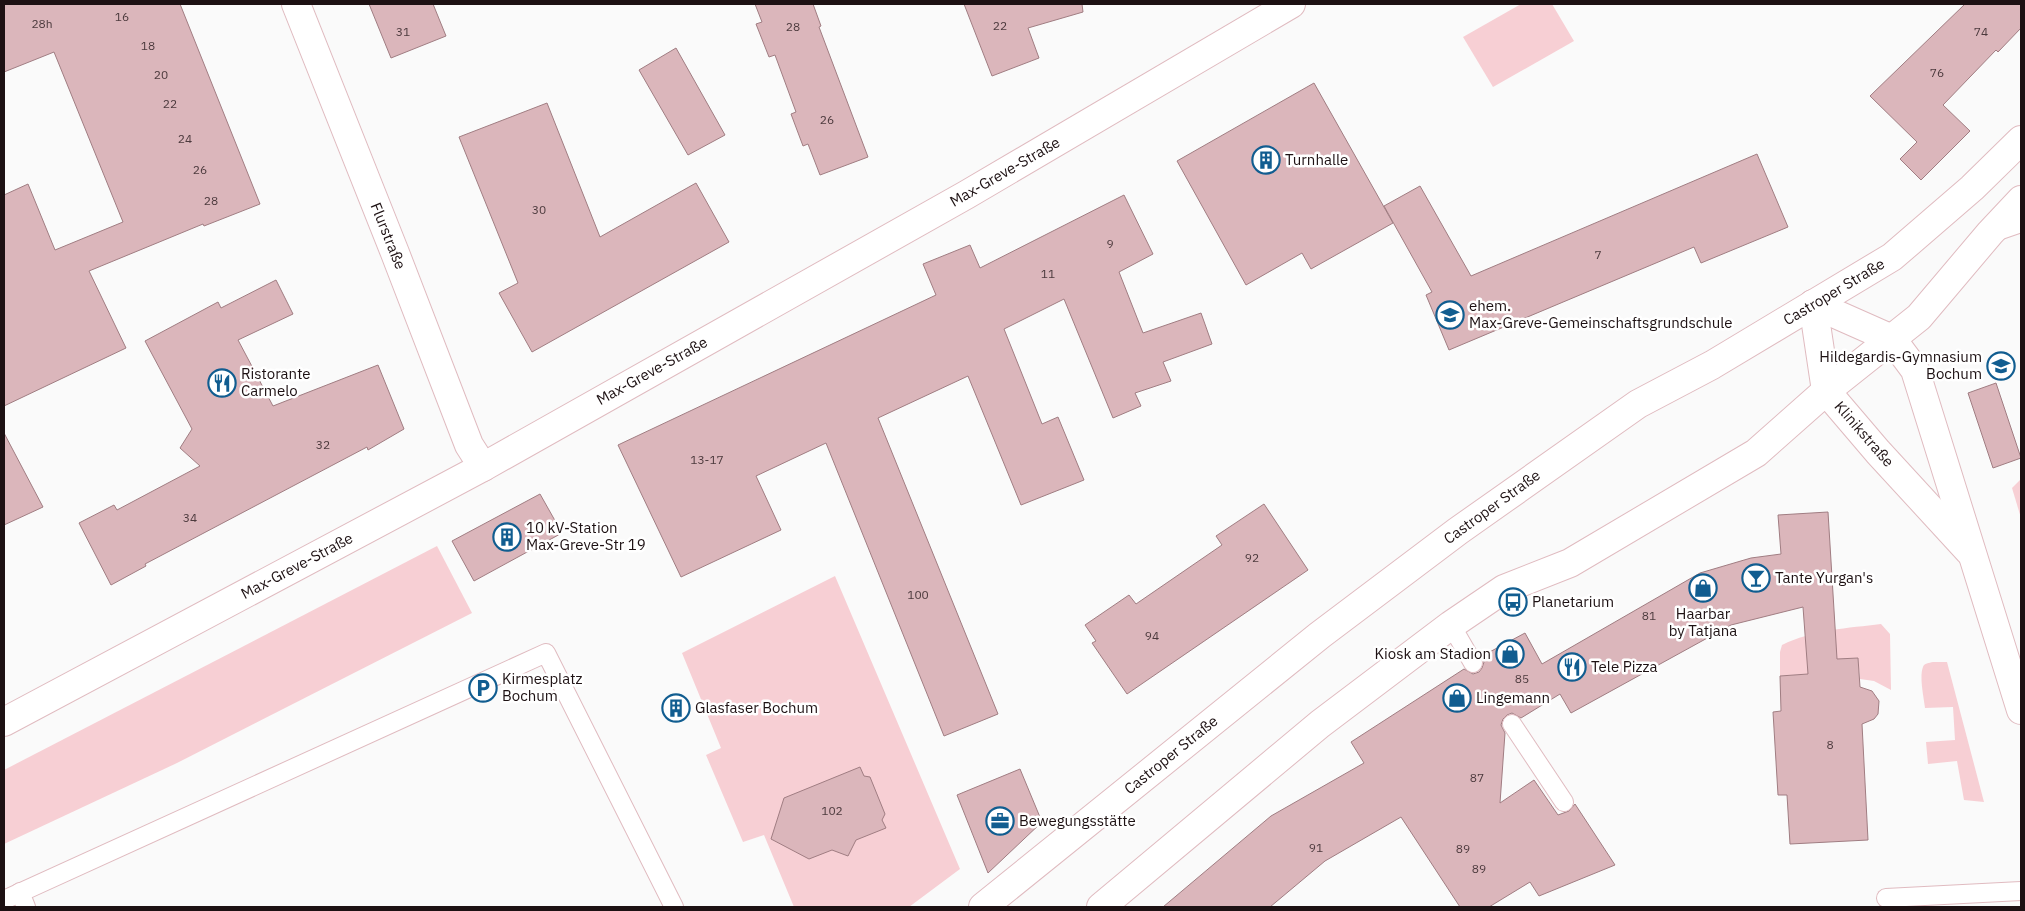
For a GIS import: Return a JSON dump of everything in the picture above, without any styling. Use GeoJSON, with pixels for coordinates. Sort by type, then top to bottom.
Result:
{"type":"FeatureCollection","features":[{"type":"Feature","properties":{"kind":"street","name":"Flurstraße"},"geometry":{"type":"LineString","coordinates":[[296,4],[395,252],[468,445],[483,467]]}},
{"type":"Feature","properties":{"kind":"street","name":"Max-Greve-Straße"},"geometry":{"type":"LineString","coordinates":[[4,722],[483,467],[966,195],[1291,4]]}},
{"type":"Feature","properties":{"kind":"street","name":"Castroper Straße"},"geometry":{"type":"LineString","coordinates":[[983,907],[1320,635],[1458,531],[1638,404],[1712,365],[1892,257],[1972,188],[2021,140]]}},
{"type":"Feature","properties":{"kind":"street"},"geometry":{"type":"LineString","coordinates":[[1101,907],[1320,724],[1451,625],[1504,589],[1570,563],[1756,453],[1826,390],[1919,317],[1990,233],[2021,200]]}},
{"type":"Feature","properties":{"kind":"street","name":"Klinikstraße"},"geometry":{"type":"LineString","coordinates":[[1813,304],[1892,340],[1915,370],[2021,710]]}},
{"type":"Feature","properties":{"kind":"street","name":"Klinikstraße"},"geometry":{"type":"LineString","coordinates":[[1813,304],[1826,390],[1878,452],[1974,556]]}},
{"type":"Feature","properties":{"kind":"lane"},"geometry":{"type":"LineString","coordinates":[[1990,233],[2021,223]]}},
{"type":"Feature","properties":{"kind":"lane"},"geometry":{"type":"LineString","coordinates":[[1451,625],[1473,663]]}},
{"type":"Feature","properties":{"kind":"lane"},"geometry":{"type":"LineString","coordinates":[[16,900],[546,653],[674,907]]}},
{"type":"Feature","properties":{"kind":"lane"},"geometry":{"type":"LineString","coordinates":[[1512,724],[1564,802]]}},
{"type":"Feature","properties":{"kind":"lane"},"geometry":{"type":"LineString","coordinates":[[1886,898],[2021,891]]}},
{"type":"Feature","properties":{"kind":"shaded area"},"geometry":{"type":"Polygon","coordinates":[[[1521,4],[1552,4],[1574,41],[1493,87],[1463,37],[1521,4]]]}},
{"type":"Feature","properties":{"kind":"shaded area"},"geometry":{"type":"Polygon","coordinates":[[[2021,479],[2021,518],[2012,488],[2021,479]]]}},
{"type":"Feature","properties":{"kind":"shaded area"},"geometry":{"type":"Polygon","coordinates":[[[437,546],[472,613],[177,763],[4,844],[4,770],[437,546]]]}},
{"type":"Feature","properties":{"kind":"shaded area"},"geometry":{"type":"Polygon","coordinates":[[[835,576],[960,869],[909,907],[794,907],[764,835],[743,842],[706,755],[721,748],[682,653],[835,576]]]}},
{"type":"Feature","properties":{"kind":"shaded area"},"geometry":{"type":"Polygon","coordinates":[[[1881,624],[1890,634],[1891,690],[1874,681],[1860,679],[1858,658],[1824,660],[1808,674],[1780,676],[1780,652],[1782,645],[1818,633],[1881,624]]]}},
{"type":"Feature","properties":{"kind":"shaded area"},"geometry":{"type":"Polygon","coordinates":[[[1933,662],[1947,662],[1984,802],[1964,800],[1957,761],[1928,764],[1926,742],[1955,740],[1953,707],[1925,708],[1922,671],[1924,665],[1933,662]]]}},
{"type":"Feature","properties":{"kind":"building"},"geometry":{"type":"Polygon","coordinates":[[[4,4],[180,4],[260,204],[204,226],[203,224],[89,271],[126,348],[4,406],[4,195],[28,184],[55,250],[123,222],[54,52],[4,72],[4,4]]]}},
{"type":"Feature","properties":{"kind":"building"},"geometry":{"type":"Polygon","coordinates":[[[369,4],[433,4],[446,36],[391,58],[369,4]]]}},
{"type":"Feature","properties":{"kind":"building"},"geometry":{"type":"Polygon","coordinates":[[[755,4],[813,4],[821,26],[819,27],[868,157],[820,175],[808,144],[803,146],[791,114],[796,112],[775,55],[769,57],[756,24],[762,22],[755,4]]]}},
{"type":"Feature","properties":{"kind":"building"},"geometry":{"type":"Polygon","coordinates":[[[964,4],[1082,4],[1083,12],[1028,28],[1039,58],[992,76],[964,4]]]}},
{"type":"Feature","properties":{"kind":"building"},"geometry":{"type":"Polygon","coordinates":[[[1965,4],[2021,4],[2021,28],[1998,52],[1996,50],[1943,105],[1970,131],[1921,180],[1900,159],[1917,142],[1870,96],[1965,4]]]}},
{"type":"Feature","properties":{"kind":"building"},"geometry":{"type":"Polygon","coordinates":[[[676,48],[725,135],[688,155],[639,70],[676,48]]]}},
{"type":"Feature","properties":{"kind":"building"},"geometry":{"type":"Polygon","coordinates":[[[1314,83],[1393,223],[1311,269],[1302,253],[1246,285],[1177,161],[1314,83]]]}},
{"type":"Feature","properties":{"kind":"building"},"geometry":{"type":"Polygon","coordinates":[[[547,103],[600,237],[696,183],[729,242],[532,352],[499,293],[518,283],[459,137],[547,103]]]}},
{"type":"Feature","properties":{"kind":"building"},"geometry":{"type":"Polygon","coordinates":[[[1757,154],[1788,227],[1701,263],[1694,247],[1449,350],[1426,295],[1432,292],[1384,206],[1420,186],[1471,276],[1757,154]]]}},
{"type":"Feature","properties":{"kind":"building"},"geometry":{"type":"Polygon","coordinates":[[[1124,195],[1153,254],[1119,272],[1143,333],[1201,313],[1212,344],[1163,362],[1171,381],[1135,393],[1141,406],[1113,418],[1064,299],[1004,329],[1042,424],[1058,417],[1084,480],[1021,505],[968,376],[878,418],[998,714],[944,736],[826,443],[756,476],[781,530],[681,577],[618,445],[936,295],[923,264],[970,245],[980,268],[1124,195]]]}},
{"type":"Feature","properties":{"kind":"building"},"geometry":{"type":"Polygon","coordinates":[[[276,280],[293,314],[238,340],[273,406],[378,365],[404,429],[368,450],[367,447],[145,564],[146,566],[111,585],[79,523],[114,505],[117,510],[200,466],[180,448],[192,429],[145,341],[218,302],[221,308],[276,280]]]}},
{"type":"Feature","properties":{"kind":"building"},"geometry":{"type":"Polygon","coordinates":[[[1996,383],[2021,458],[1993,468],[1968,393],[1996,383]]]}},
{"type":"Feature","properties":{"kind":"building"},"geometry":{"type":"Polygon","coordinates":[[[4,433],[43,507],[4,525],[4,433]]]}},
{"type":"Feature","properties":{"kind":"building","name":"10 kV-Station Max-Greve-Str 19"},"geometry":{"type":"Polygon","coordinates":[[[540,494],[562,533],[474,581],[452,541],[540,494]]]}},
{"type":"Feature","properties":{"kind":"building"},"geometry":{"type":"Polygon","coordinates":[[[1264,504],[1308,570],[1127,694],[1092,643],[1096,641],[1085,625],[1129,595],[1136,604],[1222,545],[1216,536],[1264,504]]]}},
{"type":"Feature","properties":{"kind":"building"},"geometry":{"type":"Polygon","coordinates":[[[1828,512],[1837,659],[1858,658],[1860,687],[1872,691],[1879,701],[1878,714],[1874,719],[1862,724],[1868,840],[1790,844],[1787,795],[1778,795],[1773,712],[1781,711],[1780,676],[1808,674],[1803,607],[1731,625],[1571,713],[1560,694],[1521,718],[1512,713],[1503,719],[1501,725],[1505,733],[1500,803],[1534,780],[1558,815],[1569,811],[1575,804],[1615,865],[1539,896],[1530,882],[1489,907],[1460,907],[1401,817],[1325,861],[1270,907],[1163,907],[1271,816],[1364,763],[1351,742],[1464,669],[1473,674],[1479,672],[1484,662],[1482,657],[1484,655],[1525,633],[1542,664],[1700,573],[1751,558],[1781,554],[1778,515],[1828,512]]]}},
{"type":"Feature","properties":{"kind":"building"},"geometry":{"type":"Polygon","coordinates":[[[860,767],[864,776],[870,777],[885,814],[882,820],[886,828],[856,840],[848,856],[832,850],[809,859],[771,839],[784,798],[860,767]]]}},
{"type":"Feature","properties":{"kind":"building"},"geometry":{"type":"Polygon","coordinates":[[[1020,769],[1042,822],[988,873],[957,795],[1020,769]]]}},
{"type":"Feature","properties":{"kind":"place","name":"Turnhalle"},"geometry":{"type":"Point","coordinates":[1266,160]}},
{"type":"Feature","properties":{"kind":"place","name":"ehem. Max-Greve-Gemeinschaftsgrundschule"},"geometry":{"type":"Point","coordinates":[1450,315]}},
{"type":"Feature","properties":{"kind":"place","name":"Hildegardis-Gymnasium Bochum"},"geometry":{"type":"Point","coordinates":[2001,366]}},
{"type":"Feature","properties":{"kind":"place","name":"Ristorante Carmelo"},"geometry":{"type":"Point","coordinates":[222,383]}},
{"type":"Feature","properties":{"kind":"place","name":"10 kV-Station Max-Greve-Str 19"},"geometry":{"type":"Point","coordinates":[507,537]}},
{"type":"Feature","properties":{"kind":"place","name":"Tante Yurgan's"},"geometry":{"type":"Point","coordinates":[1756,578]}},
{"type":"Feature","properties":{"kind":"place","name":"Haarbar by Tatjana"},"geometry":{"type":"Point","coordinates":[1703,588]}},
{"type":"Feature","properties":{"kind":"place","name":"Planetarium"},"geometry":{"type":"Point","coordinates":[1513,602]}},
{"type":"Feature","properties":{"kind":"place","name":"Kiosk am Stadion"},"geometry":{"type":"Point","coordinates":[1510,654]}},
{"type":"Feature","properties":{"kind":"place","name":"Tele Pizza"},"geometry":{"type":"Point","coordinates":[1572,667]}},
{"type":"Feature","properties":{"kind":"place","name":"Kirmesplatz Bochum"},"geometry":{"type":"Point","coordinates":[483,688]}},
{"type":"Feature","properties":{"kind":"place","name":"Lingemann"},"geometry":{"type":"Point","coordinates":[1457,698]}},
{"type":"Feature","properties":{"kind":"place","name":"Glasfaser Bochum"},"geometry":{"type":"Point","coordinates":[676,708]}},
{"type":"Feature","properties":{"kind":"place","name":"Bewegungsstätte"},"geometry":{"type":"Point","coordinates":[1000,821]}}]}
